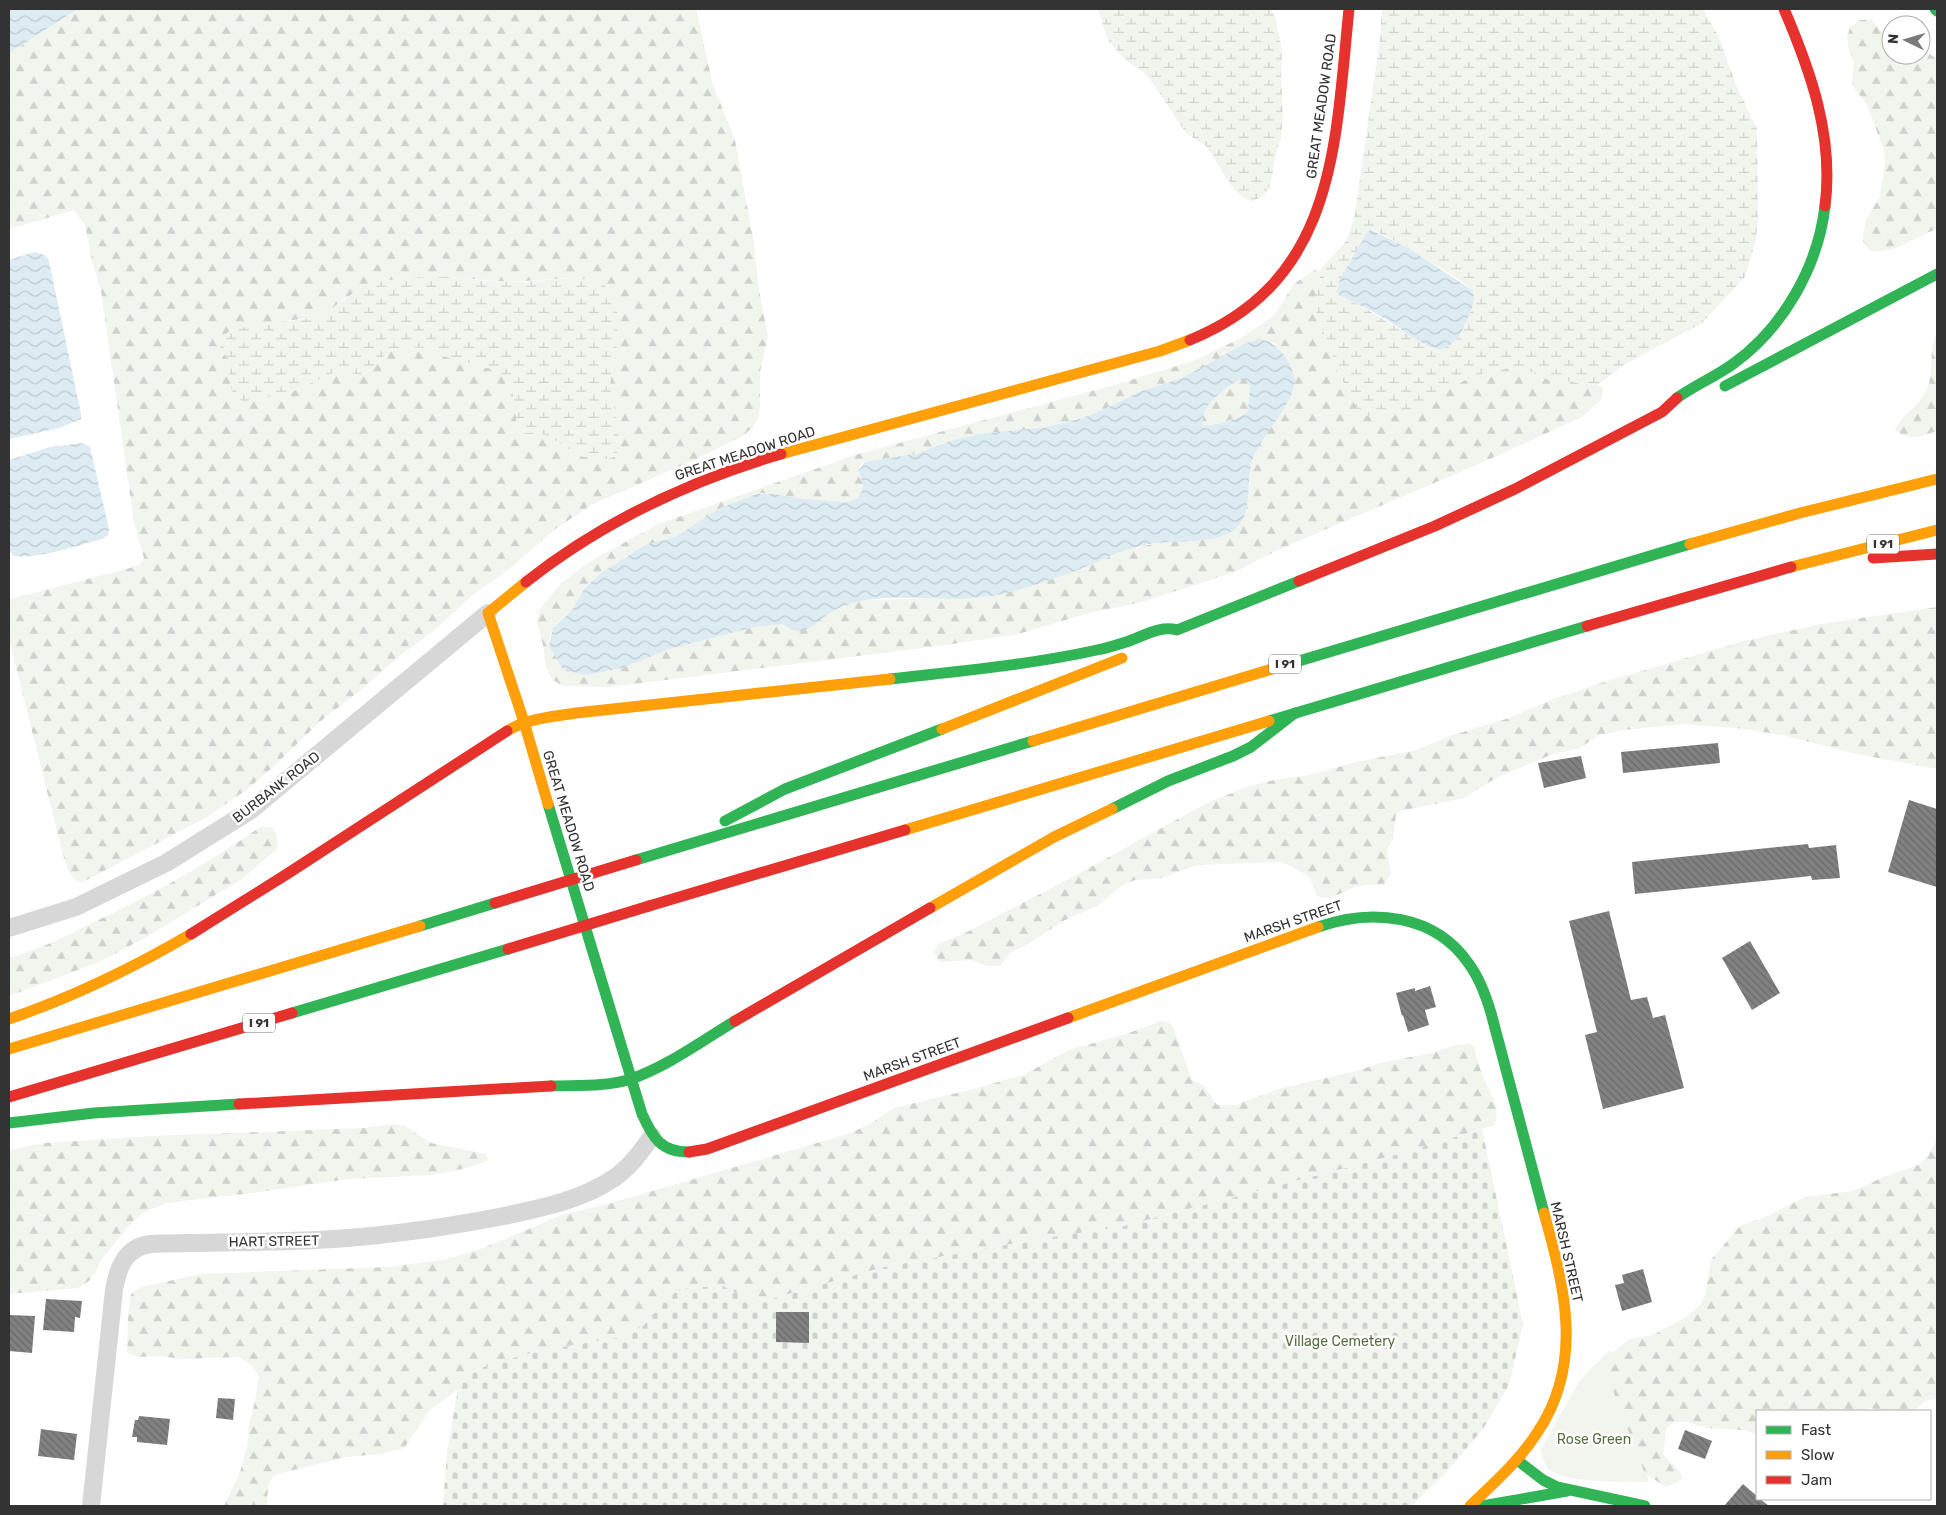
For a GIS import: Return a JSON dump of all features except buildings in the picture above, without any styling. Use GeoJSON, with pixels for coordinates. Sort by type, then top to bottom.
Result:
{"type":"FeatureCollection","features":[{"type":"Feature","properties":{"kind":"main road","name":"GREAT MEADOW ROAD"},"geometry":{"type":"LineString","coordinates":[[652,1136],[630,1079],[524,722],[495,629],[488,614],[543,568],[577,545],[644,507],[690,486],[778,456],[1160,351],[1189,341],[1217,327],[1242,311],[1267,290],[1287,267],[1304,240],[1318,208],[1328,175],[1350,9]]}},
{"type":"Feature","properties":{"kind":"main road"},"geometry":{"type":"LineString","coordinates":[[1662,412],[1675,398],[1724,370],[1744,356],[1762,339],[1799,290],[1817,249],[1827,197],[1827,146],[1818,97],[1810,72],[1784,9]]}},
{"type":"Feature","properties":{"kind":"main road"},"geometry":{"type":"LineString","coordinates":[[1714,392],[1937,274]]}},
{"type":"Feature","properties":{"kind":"main road"},"geometry":{"type":"LineString","coordinates":[[1163,642],[1174,636],[1178,630],[1339,566],[1467,512],[1662,412],[1681,409]]}},
{"type":"Feature","properties":{"kind":"main road","name":"I 91"},"geometry":{"type":"LineString","coordinates":[[9,1049],[1634,560],[1809,511],[1937,478]]}},
{"type":"Feature","properties":{"kind":"main road","name":"I 91"},"geometry":{"type":"LineString","coordinates":[[9,1097],[1652,607],[1937,530]]}},
{"type":"Feature","properties":{"kind":"main road"},"geometry":{"type":"LineString","coordinates":[[1829,558],[1877,558],[1937,554]]}},
{"type":"Feature","properties":{"kind":"main road"},"geometry":{"type":"LineString","coordinates":[[9,1018],[89,989],[117,976],[185,938],[507,730],[524,722],[576,713],[1008,666],[1096,650],[1127,642],[1163,629],[1178,630]]}},
{"type":"Feature","properties":{"kind":"main road"},"geometry":{"type":"LineString","coordinates":[[701,840],[740,812],[785,789],[998,708],[1136,652]]}},
{"type":"Feature","properties":{"kind":"main road"},"geometry":{"type":"LineString","coordinates":[[9,1123],[55,1116],[94,1113],[603,1083],[630,1079],[660,1066],[1054,837],[1160,784],[1233,756],[1251,747],[1295,713]]}},
{"type":"Feature","properties":{"kind":"main road","name":"MARSH STREET"},"geometry":{"type":"LineString","coordinates":[[652,1136],[670,1150],[687,1153],[707,1149],[1313,927],[1335,920],[1371,914],[1415,922],[1439,934],[1463,956],[1484,993],[1502,1050],[1562,1296],[1567,1347],[1562,1381],[1546,1419],[1517,1460],[1470,1506]]}},
{"type":"Feature","properties":{"kind":"main road"},"geometry":{"type":"LineString","coordinates":[[1517,1460],[1542,1480],[1558,1487],[1645,1506]]}},
{"type":"Feature","properties":{"kind":"main road"},"geometry":{"type":"LineString","coordinates":[[1482,1506],[1553,1492],[1575,1491]]}},
{"type":"Feature","properties":{"kind":"street","name":"BURBANK ROAD"},"geometry":{"type":"LineString","coordinates":[[9,928],[76,907],[166,864],[251,810],[488,614]]}},
{"type":"Feature","properties":{"kind":"street","name":"HART STREET"},"geometry":{"type":"LineString","coordinates":[[91,1506],[114,1290],[120,1266],[125,1257],[136,1248],[150,1244],[290,1241],[363,1237],[443,1228],[523,1212],[580,1196],[605,1184],[626,1168],[652,1136]]}},
{"type":"Feature","properties":{"kind":"green space"},"geometry":{"type":"Polygon","coordinates":[[[78,9],[696,9],[713,85],[735,140],[754,244],[759,290],[768,337],[760,372],[760,407],[758,418],[752,428],[743,436],[690,462],[593,504],[554,530],[509,569],[470,597],[436,629],[397,658],[361,690],[323,719],[245,791],[205,818],[83,882],[78,881],[70,873],[63,855],[9,639],[9,603],[11,599],[130,568],[141,564],[144,558],[134,522],[101,291],[92,261],[85,225],[74,210],[9,229],[9,53],[78,9]],[[450,277],[346,297],[327,313],[315,317],[256,325],[230,331],[221,338],[220,349],[228,358],[230,382],[291,392],[337,371],[361,375],[373,369],[381,358],[391,351],[402,347],[426,348],[439,355],[498,370],[512,388],[517,424],[525,433],[537,432],[548,436],[580,456],[604,460],[616,456],[620,444],[610,383],[617,346],[618,316],[615,303],[591,279],[568,278],[510,282],[450,277]]]}},
{"type":"Feature","properties":{"kind":"green space"},"geometry":{"type":"Polygon","coordinates":[[[1098,9],[1270,9],[1275,16],[1282,51],[1283,113],[1281,138],[1270,186],[1263,196],[1252,202],[1241,196],[1233,188],[1206,146],[1186,133],[1152,82],[1144,73],[1124,59],[1108,40],[1098,9]]]}},
{"type":"Feature","properties":{"kind":"green space"},"geometry":{"type":"Polygon","coordinates":[[[1382,9],[1703,9],[1719,37],[1736,85],[1757,129],[1758,217],[1756,241],[1745,277],[1702,323],[1624,365],[1598,385],[1545,379],[1523,368],[1493,370],[1446,389],[1416,410],[1387,412],[1370,416],[1364,415],[1356,406],[1337,370],[1330,346],[1317,318],[1315,294],[1321,283],[1319,271],[1346,241],[1354,219],[1379,46],[1382,9]],[[1373,230],[1353,302],[1426,343],[1436,347],[1446,347],[1455,340],[1462,330],[1470,309],[1472,290],[1458,279],[1403,245],[1373,230]]]}},
{"type":"Feature","properties":{"kind":"green space"},"geometry":{"type":"Polygon","coordinates":[[[1871,19],[1881,31],[1881,65],[1931,65],[1931,55],[1937,60],[1937,229],[1905,244],[1880,251],[1870,251],[1863,241],[1867,218],[1880,197],[1885,162],[1884,150],[1867,105],[1852,85],[1854,61],[1849,51],[1847,38],[1850,27],[1860,20],[1871,19]]]}},
{"type":"Feature","properties":{"kind":"green space"},"geometry":{"type":"Polygon","coordinates":[[[1314,270],[1319,271],[1321,283],[1315,294],[1317,318],[1330,346],[1337,370],[1356,406],[1364,415],[1370,416],[1387,412],[1416,410],[1446,389],[1470,378],[1493,370],[1523,368],[1545,379],[1597,385],[1603,388],[1601,400],[1582,417],[1490,459],[1280,549],[1235,572],[1142,602],[1089,613],[1018,634],[946,645],[609,687],[562,686],[552,679],[546,668],[537,622],[539,610],[561,583],[589,562],[658,524],[858,454],[1114,385],[1193,361],[1241,338],[1265,322],[1275,314],[1294,284],[1314,270]],[[1253,341],[1182,378],[1141,391],[1083,418],[1046,427],[979,434],[950,441],[919,453],[865,462],[861,464],[858,473],[863,483],[862,491],[858,498],[848,502],[761,493],[677,536],[656,542],[629,555],[601,574],[585,588],[572,610],[555,625],[550,635],[549,646],[587,675],[622,668],[670,649],[754,627],[782,624],[788,629],[851,603],[865,600],[985,597],[1031,587],[1130,549],[1157,543],[1189,540],[1246,511],[1251,466],[1257,449],[1295,386],[1291,368],[1274,343],[1253,341]]]}},
{"type":"Feature","properties":{"kind":"green space"},"geometry":{"type":"Polygon","coordinates":[[[450,277],[502,282],[580,278],[603,282],[615,303],[618,316],[617,346],[610,383],[620,444],[616,456],[604,460],[580,456],[548,436],[537,432],[525,433],[517,424],[512,388],[498,371],[439,355],[426,348],[402,347],[391,351],[381,358],[373,369],[361,375],[337,371],[291,392],[243,402],[233,394],[228,358],[220,349],[221,337],[232,331],[243,327],[306,319],[324,314],[359,289],[375,283],[408,278],[450,277]]]}},
{"type":"Feature","properties":{"kind":"green space"},"geometry":{"type":"Polygon","coordinates":[[[1937,331],[1937,431],[1920,436],[1906,436],[1895,431],[1902,419],[1920,400],[1928,388],[1932,348],[1937,331]]]}},
{"type":"Feature","properties":{"kind":"green space"},"geometry":{"type":"Polygon","coordinates":[[[1240,380],[1247,380],[1250,386],[1248,411],[1226,421],[1203,425],[1202,419],[1208,405],[1227,387],[1240,380]]]}},
{"type":"Feature","properties":{"kind":"green space"},"geometry":{"type":"Polygon","coordinates":[[[1937,607],[1937,769],[1857,754],[1782,735],[1745,729],[1685,724],[1624,730],[1599,735],[1578,749],[1553,754],[1496,778],[1464,798],[1400,811],[1396,815],[1393,839],[1387,850],[1391,874],[1384,884],[1359,886],[1333,896],[1322,897],[1317,896],[1309,876],[1282,862],[1197,865],[1162,878],[1135,880],[1123,885],[1099,905],[1063,921],[1030,943],[1011,952],[1000,966],[987,966],[971,960],[940,962],[933,952],[940,943],[967,932],[1078,874],[1207,803],[1250,786],[1274,780],[1310,775],[1356,762],[1417,750],[1450,736],[1509,718],[1554,699],[1601,683],[1740,642],[1821,624],[1937,607]]]}},
{"type":"Feature","properties":{"kind":"green space"},"geometry":{"type":"Polygon","coordinates":[[[260,827],[272,827],[277,838],[277,849],[242,879],[141,940],[99,962],[9,996],[9,958],[52,942],[137,901],[199,866],[260,827]]]}},
{"type":"Feature","properties":{"kind":"green space"},"geometry":{"type":"Polygon","coordinates":[[[1161,1021],[1172,1025],[1192,1080],[1203,1085],[1217,1105],[1235,1105],[1282,1088],[1353,1072],[1384,1062],[1427,1054],[1457,1045],[1469,1044],[1474,1047],[1477,1060],[1495,1102],[1497,1112],[1495,1125],[1399,1154],[1120,1227],[1039,1239],[884,1267],[768,1300],[745,1298],[723,1286],[687,1288],[676,1292],[667,1299],[643,1326],[622,1337],[539,1351],[473,1371],[458,1389],[430,1410],[404,1448],[381,1454],[346,1457],[274,1475],[268,1486],[267,1506],[224,1506],[240,1472],[248,1443],[249,1425],[259,1376],[252,1366],[239,1357],[180,1359],[162,1356],[138,1357],[127,1353],[129,1301],[131,1294],[141,1287],[201,1274],[388,1267],[448,1259],[483,1248],[562,1215],[611,1203],[851,1133],[873,1122],[894,1108],[978,1088],[1025,1074],[1069,1050],[1129,1033],[1161,1021]]]}},
{"type":"Feature","properties":{"kind":"green space"},"geometry":{"type":"Polygon","coordinates":[[[394,1124],[405,1126],[431,1143],[486,1154],[489,1160],[467,1168],[431,1175],[348,1179],[166,1203],[143,1213],[133,1221],[101,1260],[96,1272],[89,1281],[78,1288],[9,1294],[9,1150],[45,1143],[151,1136],[364,1128],[394,1124]]]}},
{"type":"Feature","properties":{"kind":"green space","name":"Village Cemetery"},"geometry":{"type":"Polygon","coordinates":[[[1482,1129],[1523,1324],[1509,1385],[1483,1429],[1444,1475],[1411,1506],[443,1506],[447,1452],[458,1389],[473,1371],[539,1351],[622,1337],[643,1326],[667,1299],[676,1292],[687,1288],[723,1286],[745,1298],[768,1300],[884,1267],[1039,1239],[1120,1227],[1399,1154],[1482,1129]]]}},
{"type":"Feature","properties":{"kind":"green space"},"geometry":{"type":"Polygon","coordinates":[[[1937,1139],[1937,1398],[1924,1402],[1915,1410],[1879,1410],[1869,1408],[1862,1410],[1756,1410],[1756,1435],[1744,1430],[1707,1428],[1687,1422],[1675,1422],[1669,1425],[1666,1430],[1663,1454],[1680,1472],[1682,1478],[1677,1483],[1666,1487],[1646,1474],[1604,1367],[1605,1355],[1616,1350],[1630,1339],[1653,1335],[1686,1317],[1700,1305],[1705,1295],[1711,1260],[1740,1226],[1763,1218],[1805,1197],[1853,1191],[1918,1165],[1927,1157],[1937,1139]]]}},
{"type":"Feature","properties":{"kind":"green space","name":"Rose Green"},"geometry":{"type":"Polygon","coordinates":[[[1610,1350],[1649,1482],[1598,1481],[1569,1477],[1550,1470],[1546,1466],[1543,1457],[1541,1449],[1579,1382],[1610,1350]]]}},
{"type":"Feature","properties":{"kind":"water"},"geometry":{"type":"Polygon","coordinates":[[[9,9],[78,9],[9,53],[9,9]]]}},
{"type":"Feature","properties":{"kind":"water"},"geometry":{"type":"Polygon","coordinates":[[[1371,230],[1408,248],[1472,290],[1474,299],[1470,313],[1455,341],[1448,347],[1440,349],[1426,344],[1337,292],[1340,279],[1368,231],[1371,230]]]}},
{"type":"Feature","properties":{"kind":"water"},"geometry":{"type":"Polygon","coordinates":[[[34,252],[45,255],[49,261],[81,419],[59,428],[9,439],[9,260],[34,252]]]}},
{"type":"Feature","properties":{"kind":"water"},"geometry":{"type":"Polygon","coordinates":[[[1260,339],[1273,344],[1288,361],[1295,382],[1288,402],[1256,452],[1252,462],[1248,500],[1243,518],[1239,526],[1222,536],[1212,539],[1155,543],[1136,547],[1046,582],[991,596],[960,599],[881,598],[861,601],[839,608],[813,626],[802,631],[790,629],[782,624],[754,627],[670,649],[622,668],[587,675],[562,668],[549,646],[553,628],[572,610],[585,588],[601,573],[645,545],[677,536],[722,507],[757,494],[848,502],[858,498],[862,491],[863,483],[858,471],[865,462],[919,453],[950,441],[979,434],[1046,427],[1083,418],[1141,391],[1182,378],[1246,343],[1260,339]],[[1240,380],[1227,387],[1208,405],[1202,419],[1203,425],[1212,425],[1226,421],[1248,411],[1250,386],[1247,380],[1240,380]]]}},
{"type":"Feature","properties":{"kind":"water"},"geometry":{"type":"Polygon","coordinates":[[[82,443],[90,447],[109,529],[108,535],[102,539],[47,554],[13,556],[9,550],[9,460],[50,447],[82,443]]]}},
{"type":"Feature","properties":{"kind":"traffic: fast"},"geometry":{"type":"LineString","coordinates":[[1677,398],[1733,364],[1767,333],[1782,314],[1795,294],[1815,251],[1825,206]]}},
{"type":"Feature","properties":{"kind":"traffic: fast"},"geometry":{"type":"LineString","coordinates":[[1725,386],[1937,274]]}},
{"type":"Feature","properties":{"kind":"traffic: fast"},"geometry":{"type":"LineString","coordinates":[[1289,664],[1690,544]]}},
{"type":"Feature","properties":{"kind":"traffic: fast"},"geometry":{"type":"LineString","coordinates":[[890,679],[1020,664],[1104,648],[1158,630],[1177,630],[1299,581]]}},
{"type":"Feature","properties":{"kind":"traffic: fast"},"geometry":{"type":"LineString","coordinates":[[1269,721],[1587,626]]}},
{"type":"Feature","properties":{"kind":"traffic: fast"},"geometry":{"type":"LineString","coordinates":[[1112,809],[1168,781],[1233,756],[1251,747],[1295,713]]}},
{"type":"Feature","properties":{"kind":"traffic: fast"},"geometry":{"type":"LineString","coordinates":[[725,821],[785,789],[942,729]]}},
{"type":"Feature","properties":{"kind":"traffic: fast"},"geometry":{"type":"LineString","coordinates":[[636,860],[1033,741]]}},
{"type":"Feature","properties":{"kind":"traffic: fast"},"geometry":{"type":"LineString","coordinates":[[548,804],[642,1114],[654,1137],[659,1142],[671,1149],[689,1152]]}},
{"type":"Feature","properties":{"kind":"traffic: fast"},"geometry":{"type":"LineString","coordinates":[[420,926],[495,903]]}},
{"type":"Feature","properties":{"kind":"traffic: fast"},"geometry":{"type":"LineString","coordinates":[[1318,927],[1360,918],[1381,917],[1401,920],[1421,925],[1439,934],[1455,947],[1469,964],[1482,988],[1491,1013],[1544,1213]]}},
{"type":"Feature","properties":{"kind":"traffic: fast"},"geometry":{"type":"LineString","coordinates":[[292,1013],[508,949]]}},
{"type":"Feature","properties":{"kind":"traffic: fast"},"geometry":{"type":"LineString","coordinates":[[551,1086],[602,1084],[631,1079],[671,1060],[735,1021]]}},
{"type":"Feature","properties":{"kind":"traffic: fast"},"geometry":{"type":"LineString","coordinates":[[9,1123],[94,1113],[239,1104]]}},
{"type":"Feature","properties":{"kind":"traffic: fast"},"geometry":{"type":"LineString","coordinates":[[1517,1460],[1543,1480],[1557,1487],[1645,1506]]}},
{"type":"Feature","properties":{"kind":"traffic: fast"},"geometry":{"type":"LineString","coordinates":[[1482,1506],[1567,1491]]}},
{"type":"Feature","properties":{"kind":"traffic: slow"},"geometry":{"type":"LineString","coordinates":[[781,454],[1160,351],[1190,340]]}},
{"type":"Feature","properties":{"kind":"traffic: slow"},"geometry":{"type":"LineString","coordinates":[[1690,544],[1800,513],[1937,479]]}},
{"type":"Feature","properties":{"kind":"traffic: slow"},"geometry":{"type":"LineString","coordinates":[[1791,567],[1937,530]]}},
{"type":"Feature","properties":{"kind":"traffic: slow"},"geometry":{"type":"LineString","coordinates":[[526,582],[488,613],[524,722],[548,804]]}},
{"type":"Feature","properties":{"kind":"traffic: slow"},"geometry":{"type":"LineString","coordinates":[[942,729],[1122,658]]}},
{"type":"Feature","properties":{"kind":"traffic: slow"},"geometry":{"type":"LineString","coordinates":[[1033,741],[1289,664]]}},
{"type":"Feature","properties":{"kind":"traffic: slow"},"geometry":{"type":"LineString","coordinates":[[507,731],[523,723],[576,713],[890,679]]}},
{"type":"Feature","properties":{"kind":"traffic: slow"},"geometry":{"type":"LineString","coordinates":[[905,830],[1269,721]]}},
{"type":"Feature","properties":{"kind":"traffic: slow"},"geometry":{"type":"LineString","coordinates":[[930,908],[1054,837],[1112,809]]}},
{"type":"Feature","properties":{"kind":"traffic: slow"},"geometry":{"type":"LineString","coordinates":[[9,1049],[420,926]]}},
{"type":"Feature","properties":{"kind":"traffic: slow"},"geometry":{"type":"LineString","coordinates":[[1068,1018],[1318,927]]}},
{"type":"Feature","properties":{"kind":"traffic: slow"},"geometry":{"type":"LineString","coordinates":[[9,1019],[102,981],[147,959],[191,934]]}},
{"type":"Feature","properties":{"kind":"traffic: slow"},"geometry":{"type":"LineString","coordinates":[[1470,1506],[1506,1471],[1530,1443],[1552,1407],[1561,1380],[1565,1353],[1566,1325],[1558,1269],[1544,1213]]}},
{"type":"Feature","properties":{"kind":"traffic: jam"},"geometry":{"type":"LineString","coordinates":[[1190,340],[1238,314],[1275,282],[1301,244],[1319,203],[1331,157],[1339,109],[1349,9]]}},
{"type":"Feature","properties":{"kind":"traffic: jam"},"geometry":{"type":"LineString","coordinates":[[1784,9],[1803,57],[1818,105],[1826,155],[1825,206]]}},
{"type":"Feature","properties":{"kind":"traffic: jam"},"geometry":{"type":"LineString","coordinates":[[1299,581],[1435,526],[1515,489],[1662,412],[1677,398]]}},
{"type":"Feature","properties":{"kind":"traffic: jam"},"geometry":{"type":"LineString","coordinates":[[526,582],[555,560],[616,522],[713,477],[781,454]]}},
{"type":"Feature","properties":{"kind":"traffic: jam"},"geometry":{"type":"LineString","coordinates":[[1873,558],[1937,554]]}},
{"type":"Feature","properties":{"kind":"traffic: jam"},"geometry":{"type":"LineString","coordinates":[[1587,626],[1791,567]]}},
{"type":"Feature","properties":{"kind":"traffic: jam"},"geometry":{"type":"LineString","coordinates":[[191,934],[507,731]]}},
{"type":"Feature","properties":{"kind":"traffic: jam"},"geometry":{"type":"LineString","coordinates":[[649,906],[905,830]]}},
{"type":"Feature","properties":{"kind":"traffic: jam"},"geometry":{"type":"LineString","coordinates":[[495,903],[636,860]]}},
{"type":"Feature","properties":{"kind":"traffic: jam"},"geometry":{"type":"LineString","coordinates":[[508,949],[649,906]]}},
{"type":"Feature","properties":{"kind":"traffic: jam"},"geometry":{"type":"LineString","coordinates":[[735,1021],[930,908]]}},
{"type":"Feature","properties":{"kind":"traffic: jam"},"geometry":{"type":"LineString","coordinates":[[9,1097],[292,1013]]}},
{"type":"Feature","properties":{"kind":"traffic: jam"},"geometry":{"type":"LineString","coordinates":[[689,1152],[707,1149],[1068,1018]]}},
{"type":"Feature","properties":{"kind":"traffic: jam"},"geometry":{"type":"LineString","coordinates":[[239,1104],[551,1086]]}}]}
